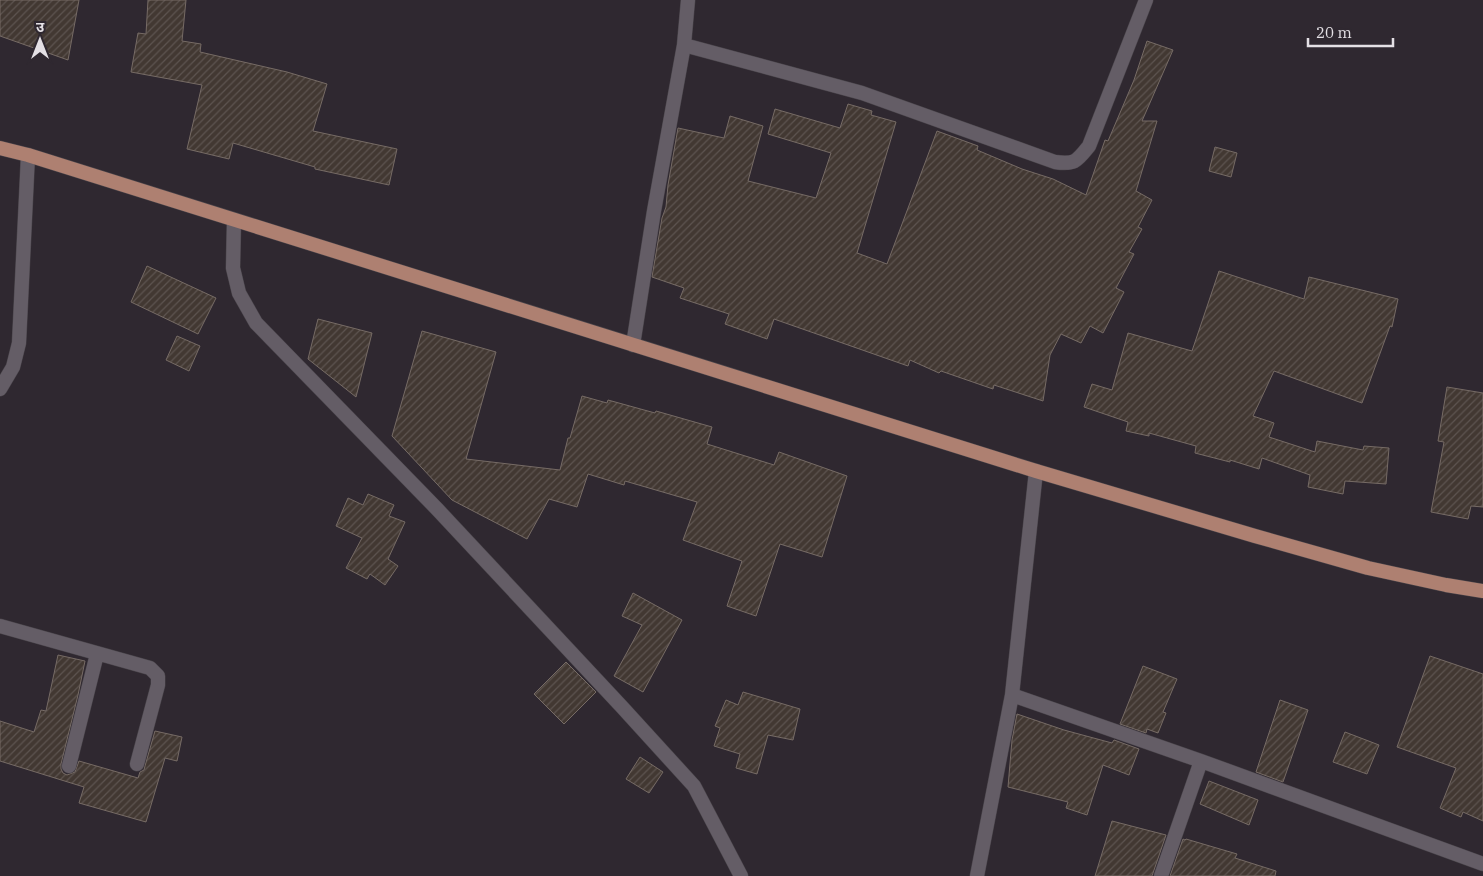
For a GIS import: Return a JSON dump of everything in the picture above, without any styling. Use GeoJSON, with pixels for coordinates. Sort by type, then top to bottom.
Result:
{"type":"FeatureCollection","features":[{"type":"Feature","properties":{"kind":"main road"},"geometry":{"type":"LineString","coordinates":[[0,148],[28,155],[1036,470],[1255,536],[1368,568],[1483,591]]}},
{"type":"Feature","properties":{"kind":"street"},"geometry":{"type":"LineString","coordinates":[[633,345],[654,211],[684,45],[688,0]]}},
{"type":"Feature","properties":{"kind":"street"},"geometry":{"type":"LineString","coordinates":[[684,45],[862,93],[1054,162],[1068,164],[1080,158],[1089,146],[1146,0]]}},
{"type":"Feature","properties":{"kind":"street"},"geometry":{"type":"LineString","coordinates":[[0,389],[13,367],[19,343],[28,155]]}},
{"type":"Feature","properties":{"kind":"street"},"geometry":{"type":"LineString","coordinates":[[234,220],[233,268],[239,292],[256,323],[438,510],[694,786],[742,876]]}},
{"type":"Feature","properties":{"kind":"street"},"geometry":{"type":"LineString","coordinates":[[976,876],[1012,695],[1036,470]]}},
{"type":"Feature","properties":{"kind":"street"},"geometry":{"type":"LineString","coordinates":[[0,626],[150,668],[158,676],[158,685],[137,764]]}},
{"type":"Feature","properties":{"kind":"street"},"geometry":{"type":"LineString","coordinates":[[69,766],[98,654]]}},
{"type":"Feature","properties":{"kind":"street"},"geometry":{"type":"LineString","coordinates":[[1012,695],[1202,761],[1483,864]]}},
{"type":"Feature","properties":{"kind":"street"},"geometry":{"type":"LineString","coordinates":[[1161,876],[1202,761]]}},
{"type":"Feature","properties":{"kind":"building"},"geometry":{"type":"Polygon","coordinates":[[[0,0],[79,0],[68,60],[0,36],[0,0]]]}},
{"type":"Feature","properties":{"kind":"building"},"geometry":{"type":"Polygon","coordinates":[[[148,0],[186,0],[182,41],[201,44],[200,52],[287,72],[327,84],[313,131],[397,149],[389,185],[315,169],[315,167],[233,143],[229,159],[187,149],[202,85],[131,72],[138,33],[146,34],[148,0]]]}},
{"type":"Feature","properties":{"kind":"building"},"geometry":{"type":"Polygon","coordinates":[[[1147,41],[1173,50],[1142,121],[1157,121],[1136,191],[1152,200],[1138,227],[1142,229],[1129,252],[1134,254],[1116,288],[1124,292],[1103,333],[1090,326],[1081,343],[1061,334],[1050,355],[1043,401],[994,385],[993,389],[941,371],[939,373],[910,360],[908,366],[774,319],[767,339],[725,324],[729,314],[680,298],[684,288],[652,277],[662,218],[666,207],[678,128],[724,138],[730,116],[763,126],[748,181],[816,198],[831,153],[768,134],[775,109],[840,128],[848,104],[872,111],[871,115],[896,122],[857,253],[887,264],[937,131],[978,146],[977,150],[1022,169],[1053,179],[1086,195],[1105,140],[1108,141],[1134,80],[1147,41]]]}},
{"type":"Feature","properties":{"kind":"building"},"geometry":{"type":"Polygon","coordinates":[[[1215,147],[1237,153],[1231,177],[1209,171],[1215,147]]]}},
{"type":"Feature","properties":{"kind":"building"},"geometry":{"type":"Polygon","coordinates":[[[147,266],[216,298],[198,334],[131,302],[147,266]]]}},
{"type":"Feature","properties":{"kind":"building"},"geometry":{"type":"Polygon","coordinates":[[[1219,271],[1304,299],[1309,277],[1398,299],[1392,327],[1390,326],[1362,403],[1274,371],[1253,416],[1274,423],[1269,437],[1315,452],[1317,441],[1363,450],[1364,446],[1389,448],[1386,484],[1345,481],[1343,494],[1308,487],[1310,475],[1262,458],[1259,469],[1230,460],[1230,462],[1195,453],[1196,446],[1149,433],[1149,436],[1126,431],[1128,422],[1084,407],[1092,384],[1112,390],[1128,333],[1192,351],[1219,271]]]}},
{"type":"Feature","properties":{"kind":"building"},"geometry":{"type":"Polygon","coordinates":[[[318,319],[372,333],[356,397],[308,359],[318,319]]]}},
{"type":"Feature","properties":{"kind":"building"},"geometry":{"type":"Polygon","coordinates":[[[422,331],[496,352],[466,459],[560,470],[582,396],[607,403],[608,400],[655,413],[656,411],[712,427],[707,444],[774,465],[779,452],[847,476],[822,557],[780,544],[756,616],[727,606],[742,561],[683,540],[697,502],[625,481],[624,485],[588,474],[577,507],[549,499],[527,539],[452,500],[392,436],[422,331]]]}},
{"type":"Feature","properties":{"kind":"building"},"geometry":{"type":"Polygon","coordinates":[[[177,336],[200,346],[189,371],[166,360],[177,336]]]}},
{"type":"Feature","properties":{"kind":"building"},"geometry":{"type":"Polygon","coordinates":[[[1447,387],[1483,393],[1483,507],[1471,506],[1468,519],[1431,512],[1444,442],[1438,441],[1447,387]]]}},
{"type":"Feature","properties":{"kind":"building"},"geometry":{"type":"Polygon","coordinates":[[[368,494],[394,505],[389,516],[405,522],[388,559],[398,566],[385,585],[370,574],[367,579],[346,568],[362,538],[336,526],[348,498],[363,505],[368,494]]]}},
{"type":"Feature","properties":{"kind":"building"},"geometry":{"type":"Polygon","coordinates":[[[633,593],[682,620],[643,692],[614,676],[642,625],[622,616],[633,593]]]}},
{"type":"Feature","properties":{"kind":"building"},"geometry":{"type":"Polygon","coordinates":[[[58,655],[85,661],[61,764],[63,773],[67,775],[75,772],[79,761],[138,778],[140,772],[144,770],[155,731],[182,737],[177,761],[165,758],[146,822],[79,803],[84,787],[0,761],[0,721],[34,732],[41,710],[46,711],[58,655]]]}},
{"type":"Feature","properties":{"kind":"building"},"geometry":{"type":"Polygon","coordinates":[[[1430,656],[1483,674],[1483,821],[1463,812],[1461,817],[1440,808],[1456,768],[1397,747],[1430,656]]]}},
{"type":"Feature","properties":{"kind":"building"},"geometry":{"type":"Polygon","coordinates":[[[566,662],[596,692],[564,724],[534,694],[566,662]]]}},
{"type":"Feature","properties":{"kind":"building"},"geometry":{"type":"Polygon","coordinates":[[[1143,666],[1177,679],[1163,712],[1166,713],[1158,733],[1147,729],[1146,733],[1120,724],[1143,666]]]}},
{"type":"Feature","properties":{"kind":"building"},"geometry":{"type":"Polygon","coordinates":[[[743,692],[800,709],[793,740],[768,735],[757,774],[736,768],[740,754],[714,746],[720,728],[715,726],[726,700],[738,705],[743,692]]]}},
{"type":"Feature","properties":{"kind":"building"},"geometry":{"type":"Polygon","coordinates":[[[1280,700],[1308,710],[1283,782],[1256,772],[1280,700]]]}},
{"type":"Feature","properties":{"kind":"building"},"geometry":{"type":"Polygon","coordinates":[[[1017,714],[1064,730],[1112,743],[1114,740],[1139,749],[1129,775],[1103,765],[1087,815],[1066,808],[1068,802],[1008,787],[1012,740],[1017,714]]]}},
{"type":"Feature","properties":{"kind":"building"},"geometry":{"type":"Polygon","coordinates":[[[1345,732],[1379,745],[1367,774],[1333,762],[1345,732]]]}},
{"type":"Feature","properties":{"kind":"building"},"geometry":{"type":"Polygon","coordinates":[[[640,757],[663,772],[649,793],[626,779],[640,757]]]}},
{"type":"Feature","properties":{"kind":"building"},"geometry":{"type":"Polygon","coordinates":[[[1209,781],[1258,800],[1249,825],[1200,804],[1209,781]]]}},
{"type":"Feature","properties":{"kind":"building"},"geometry":{"type":"Polygon","coordinates":[[[1112,821],[1166,835],[1152,876],[1095,876],[1112,821]]]}},
{"type":"Feature","properties":{"kind":"building"},"geometry":{"type":"Polygon","coordinates":[[[1183,839],[1237,854],[1235,858],[1276,871],[1275,876],[1170,876],[1183,839]]]}}]}
